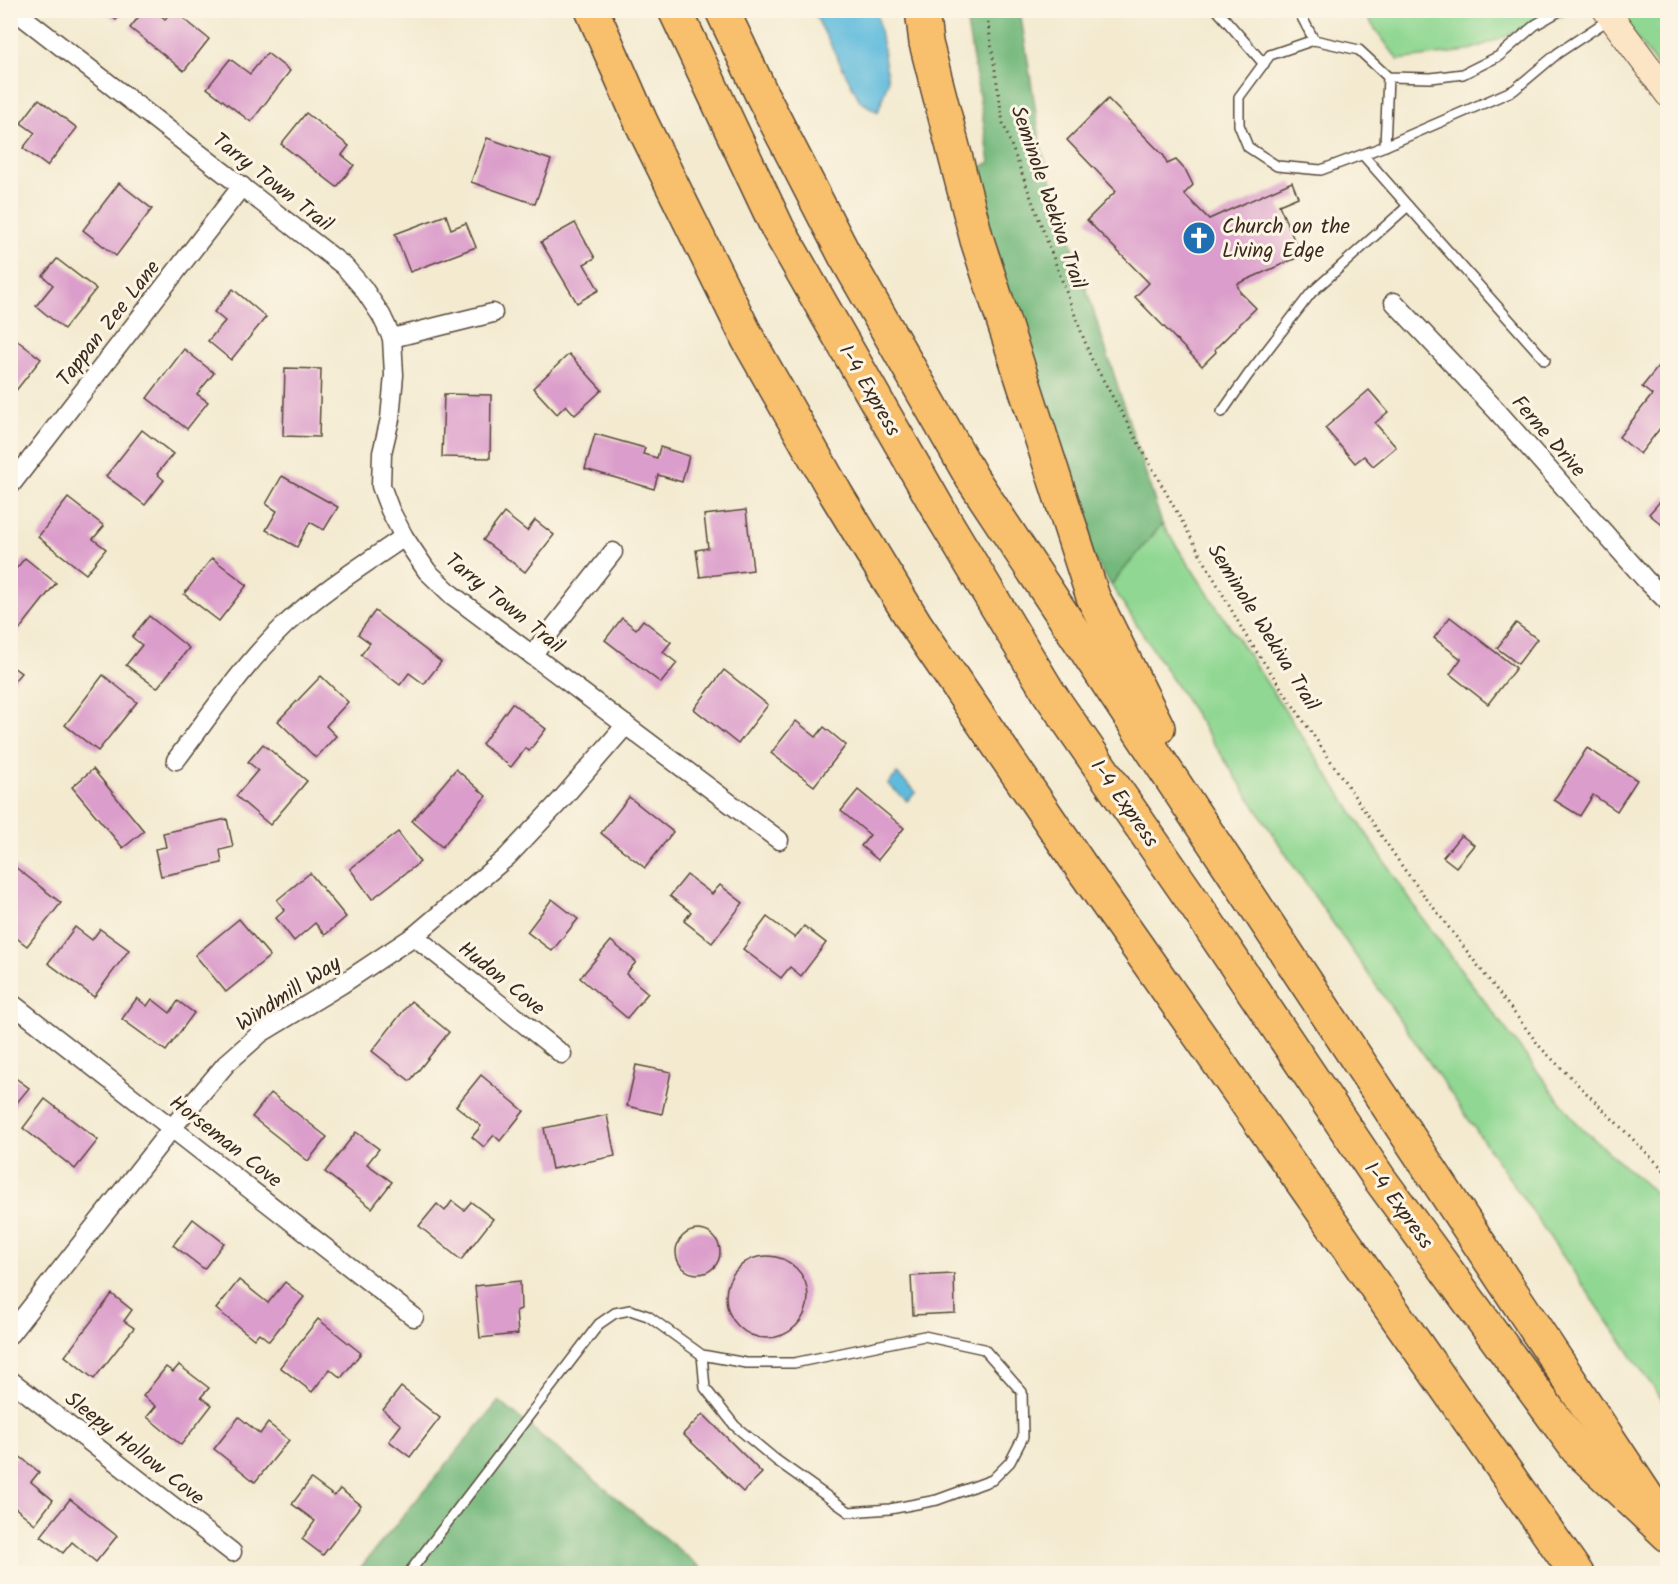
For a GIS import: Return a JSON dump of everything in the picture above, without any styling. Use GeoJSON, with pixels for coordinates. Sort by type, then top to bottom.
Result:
{"type":"FeatureCollection","features":[{"type":"Feature","properties":{"kind":"highway"},"geometry":{"type":"LineString","coordinates":[[592,10],[646,133],[748,339],[836,494],[916,625],[1080,865],[1577,1574]]}},
{"type":"Feature","properties":{"kind":"highway","name":"I-4 Express"},"geometry":{"type":"LineString","coordinates":[[675,10],[778,229],[944,519],[1049,693],[1190,897],[1379,1178],[1577,1449],[1668,1535]]}},
{"type":"Feature","properties":{"kind":"highway"},"geometry":{"type":"LineString","coordinates":[[722,10],[762,95],[844,254],[972,478],[1668,1527]]}},
{"type":"Feature","properties":{"kind":"highway"},"geometry":{"type":"LineString","coordinates":[[922,10],[926,43],[977,240],[1093,597],[1174,762],[1287,929],[1307,985]]}},
{"type":"Feature","properties":{"kind":"main road"},"geometry":{"type":"LineString","coordinates":[[1608,14],[1668,94]]}},
{"type":"Feature","properties":{"kind":"street","name":"Tarry Town Trail"},"geometry":{"type":"LineString","coordinates":[[15,10],[344,266],[363,288],[381,315],[392,338],[394,375],[390,419],[382,453],[381,486],[404,537],[427,571],[452,595],[779,840]]}},
{"type":"Feature","properties":{"kind":"street","name":"Tappan Zee Lane"},"geometry":{"type":"LineString","coordinates":[[10,486],[242,186]]}},
{"type":"Feature","properties":{"kind":"street","name":"Ferne Drive"},"geometry":{"type":"LineString","coordinates":[[1394,302],[1497,411],[1668,602]]}},
{"type":"Feature","properties":{"kind":"street"},"geometry":{"type":"LineString","coordinates":[[392,338],[494,313]]}},
{"type":"Feature","properties":{"kind":"street"},"geometry":{"type":"LineString","coordinates":[[176,760],[244,670],[286,624],[341,581],[404,537]]}},
{"type":"Feature","properties":{"kind":"street"},"geometry":{"type":"LineString","coordinates":[[532,655],[613,552]]}},
{"type":"Feature","properties":{"kind":"street","name":"Windmill Way"},"geometry":{"type":"LineString","coordinates":[[10,1334],[172,1128],[226,1064],[261,1033],[342,984],[414,936],[507,857],[561,800],[626,725]]}},
{"type":"Feature","properties":{"kind":"street","name":"Hudon Cove"},"geometry":{"type":"LineString","coordinates":[[414,936],[562,1054]]}},
{"type":"Feature","properties":{"kind":"street","name":"Horseman Cove"},"geometry":{"type":"LineString","coordinates":[[10,1002],[414,1317]]}},
{"type":"Feature","properties":{"kind":"street","name":"Sleepy Hollow Cove"},"geometry":{"type":"LineString","coordinates":[[10,1380],[232,1552]]}},
{"type":"Feature","properties":{"kind":"lane"},"geometry":{"type":"LineString","coordinates":[[1217,10],[1264,64]]}},
{"type":"Feature","properties":{"kind":"lane"},"geometry":{"type":"LineString","coordinates":[[1298,10],[1314,40]]}},
{"type":"Feature","properties":{"kind":"lane"},"geometry":{"type":"LineString","coordinates":[[1561,10],[1535,25],[1499,56],[1462,74],[1431,78],[1388,77],[1359,50],[1314,40],[1270,55],[1239,97],[1239,125],[1248,147],[1277,166],[1321,170],[1385,146],[1514,90],[1558,52],[1608,14]]}},
{"type":"Feature","properties":{"kind":"lane"},"geometry":{"type":"LineString","coordinates":[[1385,146],[1388,77]]}},
{"type":"Feature","properties":{"kind":"lane"},"geometry":{"type":"LineString","coordinates":[[1363,155],[1545,360]]}},
{"type":"Feature","properties":{"kind":"lane"},"geometry":{"type":"LineString","coordinates":[[1222,412],[1311,293],[1408,206]]}},
{"type":"Feature","properties":{"kind":"lane"},"geometry":{"type":"LineString","coordinates":[[408,1574],[599,1323],[615,1313],[630,1310],[648,1317],[702,1356],[746,1363],[794,1363],[924,1336],[984,1349],[1022,1392],[1023,1437],[1010,1462],[992,1480],[937,1500],[890,1509],[849,1512],[776,1460],[735,1426],[705,1388],[702,1356]]}},
{"type":"Feature","properties":{"kind":"path","name":"Seminole Wekiva Trail"},"geometry":{"type":"LineString","coordinates":[[986,10],[1003,123],[1091,358],[1246,636],[1404,869],[1541,1048],[1668,1174]]}},
{"type":"Feature","properties":{"kind":"green space"},"geometry":{"type":"Polygon","coordinates":[[[965,11],[1020,11],[1042,151],[1162,524],[1111,585],[1088,550],[970,173],[990,162],[965,11]]]}},
{"type":"Feature","properties":{"kind":"green space"},"geometry":{"type":"Polygon","coordinates":[[[1362,11],[1574,11],[1467,51],[1398,60],[1362,11]]]}},
{"type":"Feature","properties":{"kind":"green space"},"geometry":{"type":"Polygon","coordinates":[[[1617,11],[1667,11],[1667,80],[1617,11]]]}},
{"type":"Feature","properties":{"kind":"green space"},"geometry":{"type":"Polygon","coordinates":[[[1162,524],[1422,918],[1577,1124],[1667,1204],[1667,1407],[1293,865],[1111,585],[1162,524]]]}},
{"type":"Feature","properties":{"kind":"green space"},"geometry":{"type":"Polygon","coordinates":[[[499,1401],[707,1573],[355,1574],[499,1401]]]}},
{"type":"Feature","properties":{"kind":"water"},"geometry":{"type":"Polygon","coordinates":[[[813,11],[877,11],[888,81],[878,112],[860,101],[813,11]]]}},
{"type":"Feature","properties":{"kind":"water"},"geometry":{"type":"Polygon","coordinates":[[[897,774],[916,792],[907,801],[888,784],[897,774]]]}},
{"type":"Feature","properties":{"kind":"building"},"geometry":{"type":"Polygon","coordinates":[[[103,10],[124,10],[116,20],[103,10]]]}},
{"type":"Feature","properties":{"kind":"building"},"geometry":{"type":"Polygon","coordinates":[[[144,10],[154,10],[165,19],[173,10],[209,39],[184,71],[130,28],[144,10]]]}},
{"type":"Feature","properties":{"kind":"building"},"geometry":{"type":"Polygon","coordinates":[[[267,53],[290,71],[251,122],[207,88],[230,59],[250,74],[267,53]]]}},
{"type":"Feature","properties":{"kind":"building"},"geometry":{"type":"Polygon","coordinates":[[[39,99],[77,128],[47,166],[23,148],[35,133],[21,123],[39,99]]]}},
{"type":"Feature","properties":{"kind":"building","name":"Church on the Living Edge"},"geometry":{"type":"Polygon","coordinates":[[[1108,99],[1164,156],[1167,164],[1176,160],[1186,171],[1193,185],[1184,194],[1209,219],[1292,182],[1298,197],[1279,205],[1301,256],[1237,284],[1240,292],[1256,308],[1215,349],[1216,352],[1202,366],[1135,297],[1149,283],[1087,220],[1116,191],[1067,140],[1108,99]]]}},
{"type":"Feature","properties":{"kind":"building"},"geometry":{"type":"Polygon","coordinates":[[[306,113],[349,146],[342,155],[354,165],[337,187],[281,144],[306,113]]]}},
{"type":"Feature","properties":{"kind":"building"},"geometry":{"type":"Polygon","coordinates":[[[487,138],[551,160],[535,204],[471,182],[487,138]]]}},
{"type":"Feature","properties":{"kind":"building"},"geometry":{"type":"Polygon","coordinates":[[[119,183],[152,209],[116,256],[83,230],[119,183]]]}},
{"type":"Feature","properties":{"kind":"building"},"geometry":{"type":"Polygon","coordinates":[[[446,215],[451,229],[466,223],[476,247],[410,272],[395,234],[446,215]]]}},
{"type":"Feature","properties":{"kind":"building"},"geometry":{"type":"Polygon","coordinates":[[[575,223],[595,258],[584,264],[599,290],[577,303],[541,242],[575,223]]]}},
{"type":"Feature","properties":{"kind":"building"},"geometry":{"type":"Polygon","coordinates":[[[57,259],[96,289],[64,329],[36,306],[53,285],[43,276],[57,259]]]}},
{"type":"Feature","properties":{"kind":"building"},"geometry":{"type":"Polygon","coordinates":[[[233,289],[266,317],[231,360],[208,341],[225,321],[214,312],[233,289]]]}},
{"type":"Feature","properties":{"kind":"building"},"geometry":{"type":"Polygon","coordinates":[[[10,335],[41,359],[10,398],[10,335]]]}},
{"type":"Feature","properties":{"kind":"building"},"geometry":{"type":"Polygon","coordinates":[[[184,349],[214,373],[197,394],[208,402],[187,429],[147,398],[184,349]]]}},
{"type":"Feature","properties":{"kind":"building"},"geometry":{"type":"Polygon","coordinates":[[[569,354],[602,390],[575,415],[566,405],[557,414],[533,388],[569,354]]]}},
{"type":"Feature","properties":{"kind":"building"},"geometry":{"type":"Polygon","coordinates":[[[1658,367],[1668,375],[1668,431],[1661,427],[1640,454],[1619,437],[1652,395],[1642,387],[1658,367]]]}},
{"type":"Feature","properties":{"kind":"building"},"geometry":{"type":"Polygon","coordinates":[[[285,368],[321,369],[319,437],[283,436],[285,368]]]}},
{"type":"Feature","properties":{"kind":"building"},"geometry":{"type":"Polygon","coordinates":[[[1369,390],[1388,412],[1375,423],[1396,447],[1373,466],[1364,456],[1355,463],[1325,428],[1369,390]]]}},
{"type":"Feature","properties":{"kind":"building"},"geometry":{"type":"Polygon","coordinates":[[[444,394],[491,395],[490,458],[442,457],[444,394]]]}},
{"type":"Feature","properties":{"kind":"building"},"geometry":{"type":"Polygon","coordinates":[[[142,430],[173,454],[157,474],[164,480],[145,505],[106,476],[142,430]]]}},
{"type":"Feature","properties":{"kind":"building"},"geometry":{"type":"Polygon","coordinates":[[[595,434],[645,448],[643,454],[657,458],[660,447],[689,456],[682,482],[658,475],[654,489],[585,469],[595,434]]]}},
{"type":"Feature","properties":{"kind":"building"},"geometry":{"type":"Polygon","coordinates":[[[282,476],[338,507],[324,530],[310,522],[297,547],[266,530],[277,511],[266,504],[282,476]]]}},
{"type":"Feature","properties":{"kind":"building"},"geometry":{"type":"Polygon","coordinates":[[[1665,496],[1668,497],[1668,526],[1666,528],[1649,514],[1665,496]]]}},
{"type":"Feature","properties":{"kind":"building"},"geometry":{"type":"Polygon","coordinates":[[[68,498],[104,526],[93,539],[106,549],[86,574],[38,537],[68,498]]]}},
{"type":"Feature","properties":{"kind":"building"},"geometry":{"type":"Polygon","coordinates":[[[746,510],[753,570],[700,577],[696,550],[708,548],[704,515],[746,510]]]}},
{"type":"Feature","properties":{"kind":"building"},"geometry":{"type":"Polygon","coordinates":[[[504,513],[527,531],[535,520],[554,535],[525,572],[483,540],[504,513]]]}},
{"type":"Feature","properties":{"kind":"building"},"geometry":{"type":"Polygon","coordinates":[[[25,558],[56,583],[12,639],[10,576],[25,558]]]}},
{"type":"Feature","properties":{"kind":"building"},"geometry":{"type":"Polygon","coordinates":[[[212,558],[247,585],[219,621],[184,594],[212,558]]]}},
{"type":"Feature","properties":{"kind":"building"},"geometry":{"type":"Polygon","coordinates":[[[375,611],[441,662],[424,684],[409,673],[400,685],[361,655],[370,643],[358,634],[375,611]]]}},
{"type":"Feature","properties":{"kind":"building"},"geometry":{"type":"Polygon","coordinates":[[[149,616],[189,648],[157,688],[126,665],[142,645],[132,637],[149,616]]]}},
{"type":"Feature","properties":{"kind":"building"},"geometry":{"type":"Polygon","coordinates":[[[1450,617],[1516,668],[1488,704],[1450,674],[1461,659],[1434,638],[1450,617]]]}},
{"type":"Feature","properties":{"kind":"building"},"geometry":{"type":"Polygon","coordinates":[[[622,618],[636,629],[643,620],[671,642],[663,652],[677,663],[661,683],[605,640],[622,618]]]}},
{"type":"Feature","properties":{"kind":"building"},"geometry":{"type":"Polygon","coordinates":[[[1516,623],[1537,639],[1518,664],[1497,648],[1516,623]]]}},
{"type":"Feature","properties":{"kind":"building"},"geometry":{"type":"Polygon","coordinates":[[[10,665],[21,673],[10,686],[10,665]]]}},
{"type":"Feature","properties":{"kind":"building"},"geometry":{"type":"Polygon","coordinates":[[[724,670],[768,705],[738,744],[694,709],[724,670]]]}},
{"type":"Feature","properties":{"kind":"building"},"geometry":{"type":"Polygon","coordinates":[[[103,675],[137,702],[98,751],[65,725],[103,675]]]}},
{"type":"Feature","properties":{"kind":"building"},"geometry":{"type":"Polygon","coordinates":[[[321,676],[348,702],[326,726],[336,736],[316,758],[278,721],[321,676]]]}},
{"type":"Feature","properties":{"kind":"building"},"geometry":{"type":"Polygon","coordinates":[[[512,703],[546,729],[529,751],[526,748],[511,767],[482,744],[512,703]]]}},
{"type":"Feature","properties":{"kind":"building"},"geometry":{"type":"Polygon","coordinates":[[[796,721],[816,737],[824,727],[846,745],[814,786],[771,753],[796,721]]]}},
{"type":"Feature","properties":{"kind":"building"},"geometry":{"type":"Polygon","coordinates":[[[263,744],[307,781],[270,825],[236,796],[258,770],[248,762],[263,744]]]}},
{"type":"Feature","properties":{"kind":"building"},"geometry":{"type":"Polygon","coordinates":[[[1587,748],[1637,780],[1617,811],[1593,795],[1580,816],[1554,800],[1587,748]]]}},
{"type":"Feature","properties":{"kind":"building"},"geometry":{"type":"Polygon","coordinates":[[[93,769],[144,831],[123,848],[72,787],[93,769]]]}},
{"type":"Feature","properties":{"kind":"building"},"geometry":{"type":"Polygon","coordinates":[[[456,769],[486,796],[442,847],[412,821],[456,769]]]}},
{"type":"Feature","properties":{"kind":"building"},"geometry":{"type":"Polygon","coordinates":[[[858,790],[904,828],[878,860],[861,846],[870,835],[841,811],[858,790]]]}},
{"type":"Feature","properties":{"kind":"building"},"geometry":{"type":"Polygon","coordinates":[[[629,797],[673,832],[645,868],[601,833],[629,797]]]}},
{"type":"Feature","properties":{"kind":"building"},"geometry":{"type":"Polygon","coordinates":[[[227,819],[233,847],[220,850],[222,863],[161,876],[155,849],[166,847],[163,833],[227,819]]]}},
{"type":"Feature","properties":{"kind":"building"},"geometry":{"type":"Polygon","coordinates":[[[398,832],[420,862],[372,899],[350,869],[398,832]]]}},
{"type":"Feature","properties":{"kind":"building"},"geometry":{"type":"Polygon","coordinates":[[[1461,835],[1474,845],[1456,867],[1443,857],[1461,835]]]}},
{"type":"Feature","properties":{"kind":"building"},"geometry":{"type":"Polygon","coordinates":[[[10,863],[61,903],[27,946],[10,933],[10,863]]]}},
{"type":"Feature","properties":{"kind":"building"},"geometry":{"type":"Polygon","coordinates":[[[310,873],[346,917],[325,935],[315,923],[294,941],[276,918],[285,910],[277,900],[310,873]]]}},
{"type":"Feature","properties":{"kind":"building"},"geometry":{"type":"Polygon","coordinates":[[[687,875],[712,894],[720,885],[743,903],[712,943],[684,921],[691,912],[670,896],[687,875]]]}},
{"type":"Feature","properties":{"kind":"building"},"geometry":{"type":"Polygon","coordinates":[[[552,899],[578,919],[552,951],[527,932],[552,899]]]}},
{"type":"Feature","properties":{"kind":"building"},"geometry":{"type":"Polygon","coordinates":[[[767,917],[795,938],[804,926],[826,943],[801,976],[790,967],[781,978],[743,949],[767,917]]]}},
{"type":"Feature","properties":{"kind":"building"},"geometry":{"type":"Polygon","coordinates":[[[239,919],[270,956],[226,992],[195,955],[239,919]]]}},
{"type":"Feature","properties":{"kind":"building"},"geometry":{"type":"Polygon","coordinates":[[[75,927],[92,940],[100,929],[129,950],[94,997],[48,963],[75,927]]]}},
{"type":"Feature","properties":{"kind":"building"},"geometry":{"type":"Polygon","coordinates":[[[611,941],[636,962],[626,974],[648,993],[627,1018],[580,978],[611,941]]]}},
{"type":"Feature","properties":{"kind":"building"},"geometry":{"type":"Polygon","coordinates":[[[137,998],[147,1006],[152,999],[170,1013],[178,1001],[194,1013],[166,1051],[122,1019],[137,998]]]}},
{"type":"Feature","properties":{"kind":"building"},"geometry":{"type":"Polygon","coordinates":[[[411,1001],[449,1032],[410,1081],[372,1051],[411,1001]]]}},
{"type":"Feature","properties":{"kind":"building"},"geometry":{"type":"Polygon","coordinates":[[[636,1065],[671,1072],[662,1114],[627,1106],[636,1065]]]}},
{"type":"Feature","properties":{"kind":"building"},"geometry":{"type":"Polygon","coordinates":[[[10,1074],[29,1088],[10,1111],[10,1074]]]}},
{"type":"Feature","properties":{"kind":"building"},"geometry":{"type":"Polygon","coordinates":[[[481,1075],[524,1111],[500,1141],[494,1135],[484,1147],[472,1137],[481,1126],[456,1106],[481,1075]]]}},
{"type":"Feature","properties":{"kind":"building"},"geometry":{"type":"Polygon","coordinates":[[[271,1093],[327,1137],[308,1161],[252,1117],[271,1093]]]}},
{"type":"Feature","properties":{"kind":"building"},"geometry":{"type":"Polygon","coordinates":[[[45,1099],[98,1140],[75,1169],[23,1128],[45,1099]]]}},
{"type":"Feature","properties":{"kind":"building"},"geometry":{"type":"Polygon","coordinates":[[[607,1115],[615,1156],[552,1169],[544,1128],[607,1115]]]}},
{"type":"Feature","properties":{"kind":"building"},"geometry":{"type":"Polygon","coordinates":[[[356,1132],[379,1149],[367,1164],[392,1182],[372,1208],[325,1172],[356,1132]]]}},
{"type":"Feature","properties":{"kind":"building"},"geometry":{"type":"Polygon","coordinates":[[[452,1201],[464,1210],[471,1202],[493,1219],[461,1260],[419,1226],[437,1204],[445,1211],[452,1201]]]}},
{"type":"Feature","properties":{"kind":"building"},"geometry":{"type":"Polygon","coordinates":[[[193,1219],[224,1243],[204,1269],[173,1245],[193,1219]]]}},
{"type":"Feature","properties":{"kind":"building"},"geometry":{"type":"Polygon","coordinates":[[[698,1230],[707,1231],[714,1236],[719,1243],[719,1261],[714,1268],[707,1273],[698,1274],[689,1273],[682,1268],[677,1261],[676,1252],[677,1243],[682,1236],[689,1231],[698,1230]]]}},
{"type":"Feature","properties":{"kind":"building"},"geometry":{"type":"Polygon","coordinates":[[[767,1256],[783,1259],[796,1268],[805,1281],[808,1297],[805,1313],[796,1326],[783,1335],[767,1338],[751,1335],[738,1326],[729,1313],[726,1297],[729,1281],[738,1268],[751,1259],[767,1256]]]}},
{"type":"Feature","properties":{"kind":"building"},"geometry":{"type":"Polygon","coordinates":[[[954,1274],[955,1313],[913,1315],[911,1276],[954,1274]]]}},
{"type":"Feature","properties":{"kind":"building"},"geometry":{"type":"Polygon","coordinates":[[[239,1280],[268,1303],[285,1282],[304,1297],[269,1341],[259,1333],[254,1339],[216,1309],[239,1280]]]}},
{"type":"Feature","properties":{"kind":"building"},"geometry":{"type":"Polygon","coordinates":[[[520,1281],[521,1309],[516,1311],[518,1334],[480,1338],[475,1286],[520,1281]]]}},
{"type":"Feature","properties":{"kind":"building"},"geometry":{"type":"Polygon","coordinates":[[[112,1294],[132,1310],[124,1321],[134,1328],[94,1379],[65,1356],[112,1294]]]}},
{"type":"Feature","properties":{"kind":"building"},"geometry":{"type":"Polygon","coordinates":[[[318,1319],[361,1353],[341,1378],[330,1369],[312,1392],[280,1367],[318,1319]]]}},
{"type":"Feature","properties":{"kind":"building"},"geometry":{"type":"Polygon","coordinates":[[[179,1365],[209,1388],[201,1397],[212,1405],[181,1445],[147,1417],[156,1406],[143,1396],[166,1367],[173,1372],[179,1365]]]}},
{"type":"Feature","properties":{"kind":"building"},"geometry":{"type":"Polygon","coordinates":[[[401,1387],[440,1418],[410,1457],[389,1441],[401,1425],[383,1410],[401,1387]]]}},
{"type":"Feature","properties":{"kind":"building"},"geometry":{"type":"Polygon","coordinates":[[[703,1414],[762,1473],[743,1492],[683,1434],[703,1414]]]}},
{"type":"Feature","properties":{"kind":"building"},"geometry":{"type":"Polygon","coordinates":[[[239,1417],[260,1434],[268,1423],[289,1440],[255,1482],[214,1449],[239,1417]]]}},
{"type":"Feature","properties":{"kind":"building"},"geometry":{"type":"Polygon","coordinates":[[[18,1455],[39,1472],[31,1482],[53,1500],[35,1524],[13,1506],[10,1509],[10,1465],[18,1455]]]}},
{"type":"Feature","properties":{"kind":"building"},"geometry":{"type":"Polygon","coordinates":[[[311,1479],[334,1496],[340,1489],[361,1505],[323,1555],[302,1539],[315,1521],[292,1504],[311,1479]]]}},
{"type":"Feature","properties":{"kind":"building"},"geometry":{"type":"Polygon","coordinates":[[[70,1499],[117,1536],[96,1562],[72,1542],[63,1553],[41,1536],[70,1499]]]}},
{"type":"Feature","properties":{"kind":"place","name":"Church on the Living Edge"},"geometry":{"type":"Point","coordinates":[1199,238]}}]}
